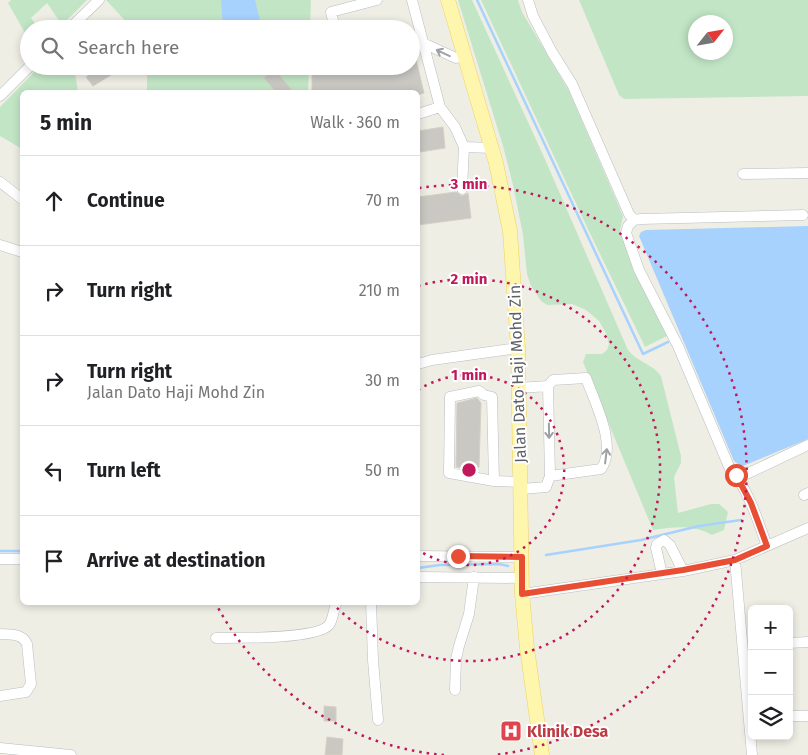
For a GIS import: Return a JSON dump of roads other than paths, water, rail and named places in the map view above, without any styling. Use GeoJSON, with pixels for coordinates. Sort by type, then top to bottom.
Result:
{"type":"FeatureCollection","features":[{"type":"Feature","properties":{"kind":"main road","name":"Jalan Dato Haji Mohd Zin"},"geometry":{"type":"LineString","coordinates":[[448,0],[492,148],[510,231],[518,348],[522,594],[527,648],[542,755]]}},
{"type":"Feature","properties":{"kind":"street"},"geometry":{"type":"LineString","coordinates":[[78,20],[99,0]]}},
{"type":"Feature","properties":{"kind":"street"},"geometry":{"type":"LineString","coordinates":[[333,20],[331,12],[377,0]]}},
{"type":"Feature","properties":{"kind":"street"},"geometry":{"type":"LineString","coordinates":[[412,0],[415,20]]}},
{"type":"Feature","properties":{"kind":"street"},"geometry":{"type":"LineString","coordinates":[[528,0],[552,52],[572,84],[628,214],[634,220]]}},
{"type":"Feature","properties":{"kind":"street"},"geometry":{"type":"LineString","coordinates":[[420,40],[456,58],[464,56]]}},
{"type":"Feature","properties":{"kind":"street"},"geometry":{"type":"LineString","coordinates":[[420,45],[440,107],[455,127],[464,147],[462,189]]}},
{"type":"Feature","properties":{"kind":"street"},"geometry":{"type":"LineString","coordinates":[[0,96],[21,75]]}},
{"type":"Feature","properties":{"kind":"street"},"geometry":{"type":"LineString","coordinates":[[420,113],[440,107]]}},
{"type":"Feature","properties":{"kind":"street"},"geometry":{"type":"LineString","coordinates":[[464,147],[492,148]]}},
{"type":"Feature","properties":{"kind":"street"},"geometry":{"type":"LineString","coordinates":[[743,174],[808,173]]}},
{"type":"Feature","properties":{"kind":"street"},"geometry":{"type":"LineString","coordinates":[[0,182],[20,197]]}},
{"type":"Feature","properties":{"kind":"street"},"geometry":{"type":"LineString","coordinates":[[767,546],[751,503],[738,478],[730,469],[678,346],[640,270],[626,233],[628,226],[634,220],[803,215]]}},
{"type":"Feature","properties":{"kind":"street"},"geometry":{"type":"LineString","coordinates":[[0,245],[20,251]]}},
{"type":"Feature","properties":{"kind":"street"},"geometry":{"type":"LineString","coordinates":[[420,363],[432,360],[518,348]]}},
{"type":"Feature","properties":{"kind":"street"},"geometry":{"type":"LineString","coordinates":[[494,481],[492,397],[484,395],[479,391],[450,397],[449,473],[494,481],[521,485],[546,487],[550,476],[548,386],[553,380],[586,378],[605,430],[607,445],[605,464],[602,469],[550,476]]}},
{"type":"Feature","properties":{"kind":"street"},"geometry":{"type":"LineString","coordinates":[[519,388],[548,386]]}},
{"type":"Feature","properties":{"kind":"street"},"geometry":{"type":"LineString","coordinates":[[738,478],[808,445]]}},
{"type":"Feature","properties":{"kind":"street"},"geometry":{"type":"LineString","coordinates":[[522,594],[662,574],[735,560],[808,528]]}},
{"type":"Feature","properties":{"kind":"street"},"geometry":{"type":"LineString","coordinates":[[662,574],[656,548],[657,544],[664,540],[670,545],[683,570]]}},
{"type":"Feature","properties":{"kind":"street"},"geometry":{"type":"LineString","coordinates":[[420,556],[522,557]]}},
{"type":"Feature","properties":{"kind":"street"},"geometry":{"type":"LineString","coordinates":[[0,558],[20,559]]}},
{"type":"Feature","properties":{"kind":"street"},"geometry":{"type":"LineString","coordinates":[[735,560],[752,755]]}},
{"type":"Feature","properties":{"kind":"street"},"geometry":{"type":"LineString","coordinates":[[420,578],[522,578]]}},
{"type":"Feature","properties":{"kind":"street"},"geometry":{"type":"LineString","coordinates":[[455,690],[456,660],[469,614],[474,578]]}},
{"type":"Feature","properties":{"kind":"street"},"geometry":{"type":"LineString","coordinates":[[216,638],[284,636],[322,630],[329,625],[336,605]]}},
{"type":"Feature","properties":{"kind":"street"},"geometry":{"type":"LineString","coordinates":[[371,605],[378,720]]}},
{"type":"Feature","properties":{"kind":"street"},"geometry":{"type":"LineString","coordinates":[[0,634],[20,635],[25,638],[31,684],[26,692],[0,696]]}},
{"type":"Feature","properties":{"kind":"street"},"geometry":{"type":"LineString","coordinates":[[793,642],[808,642]]}},
{"type":"Feature","properties":{"kind":"street"},"geometry":{"type":"LineString","coordinates":[[793,716],[808,716]]}},
{"type":"Feature","properties":{"kind":"street"},"geometry":{"type":"LineString","coordinates":[[0,748],[71,755]]}},
{"type":"Feature","properties":{"kind":"water"},"geometry":{"type":"Polygon","coordinates":[[[221,0],[255,0],[260,20],[222,20],[221,0]]]}},
{"type":"Feature","properties":{"kind":"water"},"geometry":{"type":"Polygon","coordinates":[[[808,226],[808,439],[743,466],[739,465],[734,461],[639,236],[641,232],[646,230],[808,226]]]}},
{"type":"Feature","properties":{"kind":"waterway"},"geometry":{"type":"LineString","coordinates":[[477,0],[643,354],[668,342]]}},
{"type":"Feature","properties":{"kind":"waterway"},"geometry":{"type":"LineString","coordinates":[[546,555],[641,540],[699,526],[741,520]]}},
{"type":"Feature","properties":{"kind":"waterway"},"geometry":{"type":"LineString","coordinates":[[0,551],[20,551]]}},
{"type":"Feature","properties":{"kind":"waterway"},"geometry":{"type":"LineString","coordinates":[[420,568],[440,565],[499,564],[508,566]]}},
{"type":"Feature","properties":{"kind":"place","name":"Klinik Desa"},"geometry":{"type":"Point","coordinates":[511,731]}}]}
